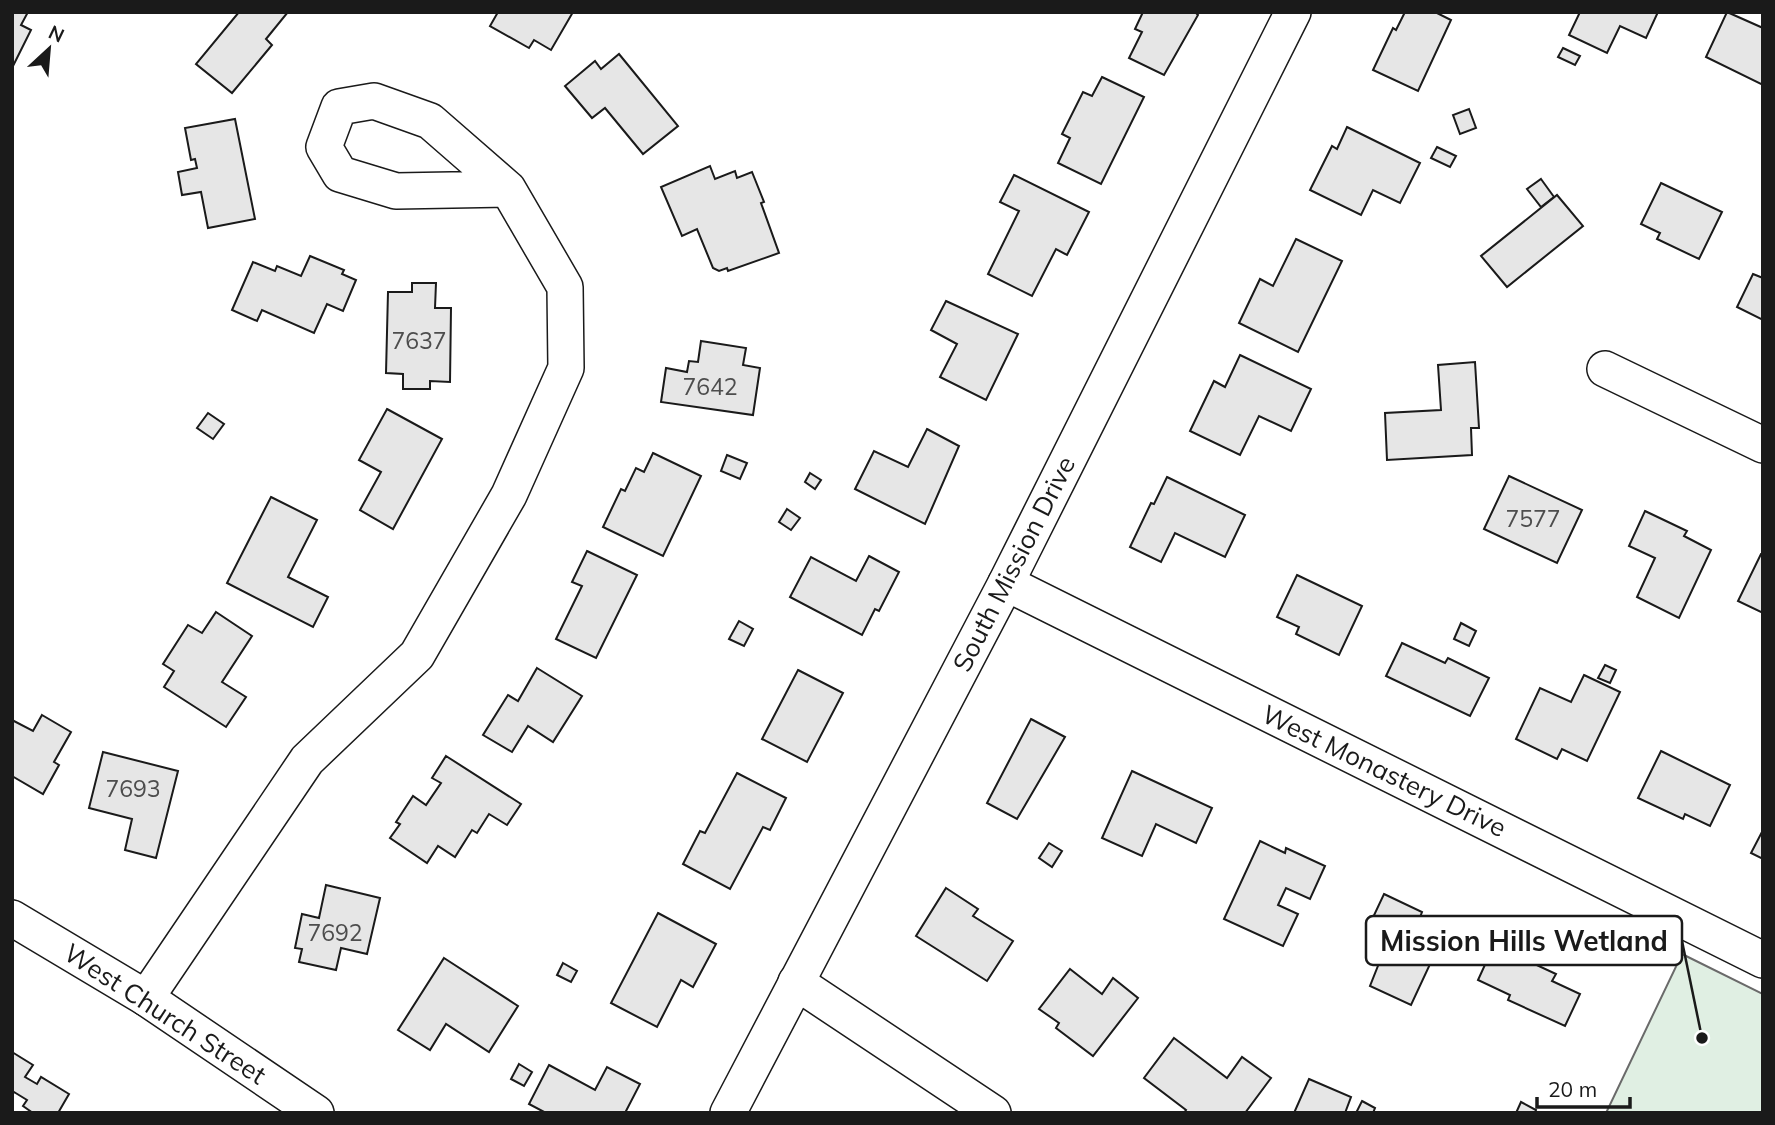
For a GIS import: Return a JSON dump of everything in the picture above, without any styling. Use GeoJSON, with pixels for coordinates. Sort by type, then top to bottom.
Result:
{"type":"FeatureCollection","features":[{"type":"Feature","properties":{"kind":"street","name":"South Mission Drive"},"geometry":{"type":"LineString","coordinates":[[729,1113],[1006,583],[1293,12]]}},
{"type":"Feature","properties":{"kind":"street"},"geometry":{"type":"LineString","coordinates":[[146,998],[307,760],[416,655],[509,495],[566,368],[565,287],[508,189],[430,121],[374,101],[340,107],[324,147],[340,174],[396,191],[508,189]]}},
{"type":"Feature","properties":{"kind":"street"},"geometry":{"type":"LineString","coordinates":[[1605,369],[1763,444]]}},
{"type":"Feature","properties":{"kind":"street","name":"West Monastery Drive"},"geometry":{"type":"LineString","coordinates":[[1006,583],[1763,960]]}},
{"type":"Feature","properties":{"kind":"street","name":"West Church Street"},"geometry":{"type":"LineString","coordinates":[[12,918],[146,998],[316,1113]]}},
{"type":"Feature","properties":{"kind":"street"},"geometry":{"type":"LineString","coordinates":[[796,982],[993,1113]]}},
{"type":"Feature","properties":{"kind":"green space"},"geometry":{"type":"Polygon","coordinates":[[[1682,954],[1763,994],[1763,1113],[1606,1113],[1682,954]]]}},
{"type":"Feature","properties":{"kind":"building"},"geometry":{"type":"Polygon","coordinates":[[[12,12],[28,12],[21,25],[31,30],[12,68],[12,12]]]}},
{"type":"Feature","properties":{"kind":"building"},"geometry":{"type":"Polygon","coordinates":[[[239,12],[288,12],[266,39],[272,45],[232,93],[196,64],[239,12]]]}},
{"type":"Feature","properties":{"kind":"building"},"geometry":{"type":"Polygon","coordinates":[[[498,12],[573,12],[551,50],[534,40],[529,48],[490,26],[498,12]]]}},
{"type":"Feature","properties":{"kind":"building"},"geometry":{"type":"Polygon","coordinates":[[[1143,12],[1195,12],[1198,15],[1164,75],[1129,58],[1142,32],[1135,29],[1143,12]]]}},
{"type":"Feature","properties":{"kind":"building"},"geometry":{"type":"Polygon","coordinates":[[[1405,12],[1435,12],[1451,20],[1418,91],[1373,70],[1393,28],[1396,30],[1405,12]]]}},
{"type":"Feature","properties":{"kind":"building"},"geometry":{"type":"Polygon","coordinates":[[[1580,12],[1658,12],[1646,38],[1620,26],[1607,53],[1569,35],[1580,12]]]}},
{"type":"Feature","properties":{"kind":"building"},"geometry":{"type":"Polygon","coordinates":[[[1727,12],[1763,28],[1763,85],[1706,57],[1727,12]]]}},
{"type":"Feature","properties":{"kind":"building"},"geometry":{"type":"Polygon","coordinates":[[[1563,48],[1580,56],[1575,65],[1558,57],[1563,48]]]}},
{"type":"Feature","properties":{"kind":"building"},"geometry":{"type":"Polygon","coordinates":[[[619,54],[678,126],[643,154],[605,108],[592,118],[565,86],[595,61],[601,69],[619,54]]]}},
{"type":"Feature","properties":{"kind":"building"},"geometry":{"type":"Polygon","coordinates":[[[1102,77],[1144,97],[1101,184],[1058,163],[1070,138],[1062,134],[1083,92],[1092,96],[1102,77]]]}},
{"type":"Feature","properties":{"kind":"building"},"geometry":{"type":"Polygon","coordinates":[[[1469,109],[1476,128],[1460,134],[1453,115],[1469,109]]]}},
{"type":"Feature","properties":{"kind":"building"},"geometry":{"type":"Polygon","coordinates":[[[235,119],[255,219],[208,228],[201,192],[182,195],[178,172],[197,168],[195,159],[191,160],[185,128],[235,119]]]}},
{"type":"Feature","properties":{"kind":"building"},"geometry":{"type":"Polygon","coordinates":[[[1347,127],[1420,163],[1400,203],[1373,190],[1361,215],[1310,190],[1332,146],[1337,149],[1347,127]]]}},
{"type":"Feature","properties":{"kind":"building"},"geometry":{"type":"Polygon","coordinates":[[[1437,147],[1456,156],[1450,167],[1431,158],[1437,147]]]}},
{"type":"Feature","properties":{"kind":"building"},"geometry":{"type":"Polygon","coordinates":[[[710,166],[715,179],[735,171],[737,178],[752,172],[779,253],[728,271],[727,268],[719,271],[713,268],[697,229],[682,236],[661,187],[710,166]]]}},
{"type":"Feature","properties":{"kind":"building"},"geometry":{"type":"Polygon","coordinates":[[[1014,175],[1089,212],[1067,255],[1056,249],[1032,296],[988,274],[1019,211],[1000,202],[1014,175]]]}},
{"type":"Feature","properties":{"kind":"building"},"geometry":{"type":"Polygon","coordinates":[[[1541,179],[1554,197],[1541,207],[1527,189],[1541,179]]]}},
{"type":"Feature","properties":{"kind":"building"},"geometry":{"type":"Polygon","coordinates":[[[1661,183],[1722,212],[1699,259],[1657,239],[1660,233],[1641,224],[1661,183]]]}},
{"type":"Feature","properties":{"kind":"building"},"geometry":{"type":"Polygon","coordinates":[[[1557,195],[1583,226],[1507,287],[1481,256],[1557,195]]]}},
{"type":"Feature","properties":{"kind":"building"},"geometry":{"type":"Polygon","coordinates":[[[1296,239],[1342,261],[1298,352],[1239,323],[1260,279],[1273,286],[1296,239]]]}},
{"type":"Feature","properties":{"kind":"building"},"geometry":{"type":"Polygon","coordinates":[[[310,256],[344,270],[342,274],[356,280],[343,311],[327,304],[314,333],[262,310],[257,321],[232,310],[253,262],[275,271],[277,266],[301,276],[310,256]]]}},
{"type":"Feature","properties":{"kind":"building"},"geometry":{"type":"Polygon","coordinates":[[[1753,274],[1763,278],[1763,320],[1737,307],[1753,274]]]}},
{"type":"Feature","properties":{"kind":"building"},"geometry":{"type":"Polygon","coordinates":[[[412,283],[436,283],[435,308],[451,308],[450,382],[430,381],[430,389],[403,389],[403,374],[386,373],[388,292],[412,292],[412,283]]]}},
{"type":"Feature","properties":{"kind":"building"},"geometry":{"type":"Polygon","coordinates":[[[946,301],[1018,334],[986,400],[940,377],[957,344],[931,330],[946,301]]]}},
{"type":"Feature","properties":{"kind":"building"},"geometry":{"type":"Polygon","coordinates":[[[701,341],[746,348],[743,365],[760,368],[753,415],[661,402],[666,368],[687,372],[689,361],[698,362],[701,341]]]}},
{"type":"Feature","properties":{"kind":"building"},"geometry":{"type":"Polygon","coordinates":[[[1240,355],[1311,389],[1291,431],[1259,416],[1240,455],[1190,431],[1214,381],[1225,387],[1240,355]]]}},
{"type":"Feature","properties":{"kind":"building"},"geometry":{"type":"Polygon","coordinates":[[[1475,362],[1479,428],[1471,428],[1472,455],[1387,460],[1385,413],[1441,410],[1438,365],[1475,362]]]}},
{"type":"Feature","properties":{"kind":"building"},"geometry":{"type":"Polygon","coordinates":[[[387,409],[442,439],[393,529],[360,510],[381,472],[359,460],[387,409]]]}},
{"type":"Feature","properties":{"kind":"building"},"geometry":{"type":"Polygon","coordinates":[[[208,413],[224,424],[213,439],[197,428],[208,413]]]}},
{"type":"Feature","properties":{"kind":"building"},"geometry":{"type":"Polygon","coordinates":[[[927,429],[959,446],[925,524],[855,489],[874,451],[908,467],[927,429]]]}},
{"type":"Feature","properties":{"kind":"building"},"geometry":{"type":"Polygon","coordinates":[[[653,453],[701,476],[663,556],[603,527],[621,489],[625,491],[636,468],[644,472],[653,453]]]}},
{"type":"Feature","properties":{"kind":"building"},"geometry":{"type":"Polygon","coordinates":[[[727,455],[747,463],[740,479],[721,471],[727,455]]]}},
{"type":"Feature","properties":{"kind":"building"},"geometry":{"type":"Polygon","coordinates":[[[810,473],[821,480],[815,489],[805,482],[810,473]]]}},
{"type":"Feature","properties":{"kind":"building"},"geometry":{"type":"Polygon","coordinates":[[[1509,476],[1582,510],[1557,563],[1484,529],[1509,476]]]}},
{"type":"Feature","properties":{"kind":"building"},"geometry":{"type":"Polygon","coordinates":[[[1167,477],[1245,515],[1225,557],[1175,533],[1161,562],[1130,547],[1167,477]]]}},
{"type":"Feature","properties":{"kind":"building"},"geometry":{"type":"Polygon","coordinates":[[[271,497],[317,520],[288,577],[328,597],[313,627],[227,583],[271,497]]]}},
{"type":"Feature","properties":{"kind":"building"},"geometry":{"type":"Polygon","coordinates":[[[787,509],[800,518],[791,530],[779,522],[787,509]]]}},
{"type":"Feature","properties":{"kind":"building"},"geometry":{"type":"Polygon","coordinates":[[[1645,511],[1687,531],[1684,536],[1711,550],[1679,618],[1637,597],[1655,558],[1629,546],[1645,511]]]}},
{"type":"Feature","properties":{"kind":"building"},"geometry":{"type":"Polygon","coordinates":[[[587,551],[637,575],[596,658],[556,639],[582,586],[572,582],[587,551]]]}},
{"type":"Feature","properties":{"kind":"building"},"geometry":{"type":"Polygon","coordinates":[[[1763,554],[1763,613],[1738,601],[1763,554]]]}},
{"type":"Feature","properties":{"kind":"building"},"geometry":{"type":"Polygon","coordinates":[[[869,556],[899,572],[879,611],[875,609],[862,635],[790,597],[811,557],[856,581],[869,556]]]}},
{"type":"Feature","properties":{"kind":"building"},"geometry":{"type":"Polygon","coordinates":[[[1297,575],[1362,606],[1339,655],[1296,634],[1299,627],[1277,617],[1297,575]]]}},
{"type":"Feature","properties":{"kind":"building"},"geometry":{"type":"Polygon","coordinates":[[[216,612],[252,636],[222,682],[246,697],[226,727],[164,687],[174,671],[163,664],[188,625],[202,633],[216,612]]]}},
{"type":"Feature","properties":{"kind":"building"},"geometry":{"type":"Polygon","coordinates":[[[739,621],[753,629],[744,646],[729,639],[739,621]]]}},
{"type":"Feature","properties":{"kind":"building"},"geometry":{"type":"Polygon","coordinates":[[[1461,623],[1476,631],[1469,646],[1454,639],[1461,623]]]}},
{"type":"Feature","properties":{"kind":"building"},"geometry":{"type":"Polygon","coordinates":[[[1402,643],[1445,663],[1448,658],[1489,678],[1470,716],[1386,676],[1402,643]]]}},
{"type":"Feature","properties":{"kind":"building"},"geometry":{"type":"Polygon","coordinates":[[[1605,665],[1616,670],[1610,683],[1598,678],[1605,665]]]}},
{"type":"Feature","properties":{"kind":"building"},"geometry":{"type":"Polygon","coordinates":[[[537,668],[582,696],[553,742],[528,726],[512,752],[483,735],[508,695],[518,701],[537,668]]]}},
{"type":"Feature","properties":{"kind":"building"},"geometry":{"type":"Polygon","coordinates":[[[798,670],[843,693],[807,762],[762,739],[798,670]]]}},
{"type":"Feature","properties":{"kind":"building"},"geometry":{"type":"Polygon","coordinates":[[[1584,675],[1620,692],[1587,761],[1562,749],[1557,759],[1516,739],[1540,688],[1571,702],[1584,675]]]}},
{"type":"Feature","properties":{"kind":"building"},"geometry":{"type":"Polygon","coordinates":[[[42,715],[71,732],[54,762],[59,765],[43,794],[12,776],[12,720],[33,731],[42,715]]]}},
{"type":"Feature","properties":{"kind":"building"},"geometry":{"type":"Polygon","coordinates":[[[1031,719],[1065,737],[1017,819],[987,803],[1031,719]]]}},
{"type":"Feature","properties":{"kind":"building"},"geometry":{"type":"Polygon","coordinates":[[[1661,751],[1730,785],[1710,826],[1685,814],[1683,819],[1638,798],[1661,751]]]}},
{"type":"Feature","properties":{"kind":"building"},"geometry":{"type":"Polygon","coordinates":[[[103,752],[178,771],[156,858],[125,850],[132,819],[89,808],[103,752]]]}},
{"type":"Feature","properties":{"kind":"building"},"geometry":{"type":"Polygon","coordinates":[[[446,756],[521,804],[507,825],[489,814],[477,833],[472,830],[455,857],[438,846],[427,863],[390,838],[400,824],[396,822],[413,796],[426,805],[441,783],[432,778],[446,756]]]}},
{"type":"Feature","properties":{"kind":"building"},"geometry":{"type":"Polygon","coordinates":[[[1132,771],[1212,808],[1196,843],[1156,824],[1142,856],[1102,838],[1132,771]]]}},
{"type":"Feature","properties":{"kind":"building"},"geometry":{"type":"Polygon","coordinates":[[[737,773],[786,798],[770,830],[763,827],[730,889],[683,864],[700,831],[705,833],[737,773]]]}},
{"type":"Feature","properties":{"kind":"building"},"geometry":{"type":"Polygon","coordinates":[[[1763,830],[1763,859],[1751,853],[1763,830]]]}},
{"type":"Feature","properties":{"kind":"building"},"geometry":{"type":"Polygon","coordinates":[[[1260,841],[1285,853],[1286,848],[1325,866],[1310,899],[1286,888],[1278,905],[1298,914],[1283,946],[1224,919],[1260,841]]]}},
{"type":"Feature","properties":{"kind":"building"},"geometry":{"type":"Polygon","coordinates":[[[1049,843],[1062,851],[1052,867],[1039,858],[1049,843]]]}},
{"type":"Feature","properties":{"kind":"building"},"geometry":{"type":"Polygon","coordinates":[[[326,885],[380,898],[367,954],[341,948],[336,970],[299,962],[302,949],[295,948],[302,914],[319,918],[326,885]]]}},
{"type":"Feature","properties":{"kind":"building"},"geometry":{"type":"Polygon","coordinates":[[[946,888],[978,909],[973,916],[1013,941],[987,981],[916,936],[946,888]]]}},
{"type":"Feature","properties":{"kind":"building"},"geometry":{"type":"Polygon","coordinates":[[[1384,894],[1422,912],[1419,920],[1445,932],[1411,1005],[1370,986],[1389,938],[1368,928],[1384,894]]]}},
{"type":"Feature","properties":{"kind":"building"},"geometry":{"type":"Polygon","coordinates":[[[658,913],[716,944],[693,987],[681,980],[657,1027],[611,1003],[658,913]]]}},
{"type":"Feature","properties":{"kind":"building"},"geometry":{"type":"Polygon","coordinates":[[[1494,945],[1556,974],[1552,981],[1580,994],[1565,1026],[1508,1000],[1510,995],[1478,980],[1494,945]]]}},
{"type":"Feature","properties":{"kind":"building"},"geometry":{"type":"Polygon","coordinates":[[[444,958],[518,1006],[489,1052],[446,1024],[430,1050],[398,1030],[444,958]]]}},
{"type":"Feature","properties":{"kind":"building"},"geometry":{"type":"Polygon","coordinates":[[[563,963],[577,971],[571,982],[557,975],[563,963]]]}},
{"type":"Feature","properties":{"kind":"building"},"geometry":{"type":"Polygon","coordinates":[[[1070,969],[1102,994],[1113,978],[1138,998],[1093,1056],[1056,1028],[1059,1023],[1039,1009],[1070,969]]]}},
{"type":"Feature","properties":{"kind":"building"},"geometry":{"type":"Polygon","coordinates":[[[1174,1038],[1227,1078],[1242,1057],[1271,1078],[1245,1113],[1184,1113],[1186,1110],[1144,1078],[1174,1038]]]}},
{"type":"Feature","properties":{"kind":"building"},"geometry":{"type":"Polygon","coordinates":[[[12,1052],[33,1065],[25,1077],[37,1084],[41,1077],[69,1094],[58,1113],[33,1113],[23,1106],[27,1100],[14,1092],[12,1095],[12,1052]]]}},
{"type":"Feature","properties":{"kind":"building"},"geometry":{"type":"Polygon","coordinates":[[[519,1064],[532,1072],[524,1086],[511,1079],[519,1064]]]}},
{"type":"Feature","properties":{"kind":"building"},"geometry":{"type":"Polygon","coordinates":[[[549,1065],[595,1090],[607,1067],[640,1084],[625,1113],[546,1113],[529,1104],[549,1065]]]}},
{"type":"Feature","properties":{"kind":"building"},"geometry":{"type":"Polygon","coordinates":[[[1309,1079],[1351,1097],[1345,1113],[1294,1113],[1309,1079]]]}},
{"type":"Feature","properties":{"kind":"building"},"geometry":{"type":"Polygon","coordinates":[[[1362,1101],[1375,1108],[1373,1113],[1356,1113],[1362,1101]]]}},
{"type":"Feature","properties":{"kind":"building"},"geometry":{"type":"Polygon","coordinates":[[[1521,1102],[1536,1110],[1535,1113],[1516,1113],[1521,1102]]]}},
{"type":"Feature","properties":{"kind":"place","name":"Mission Hills Wetland"},"geometry":{"type":"Point","coordinates":[1702,1038]}}]}
